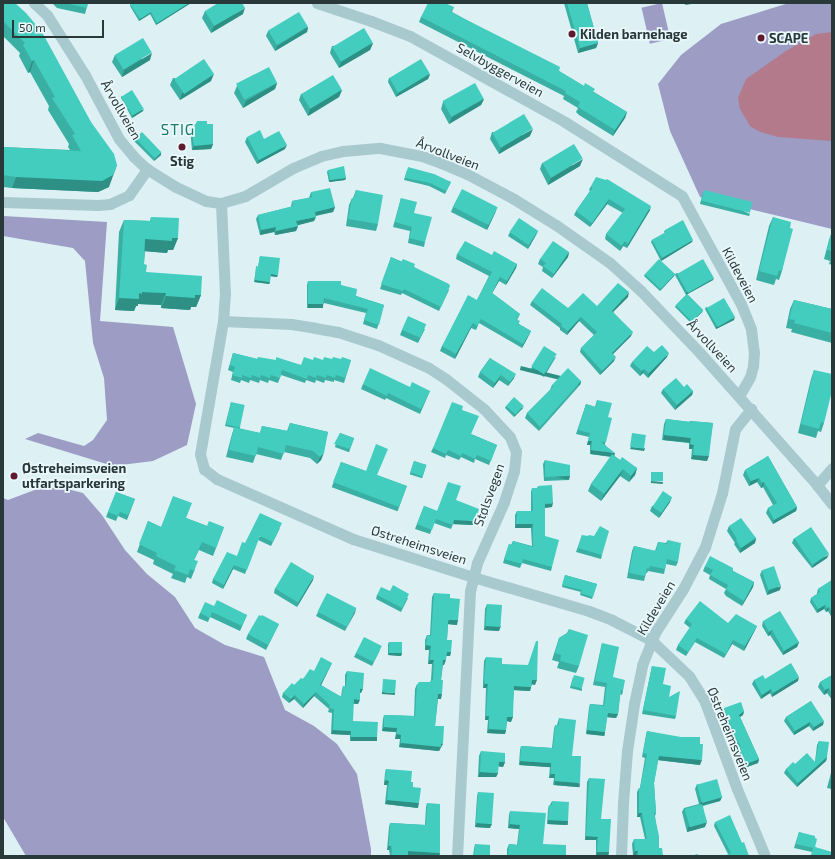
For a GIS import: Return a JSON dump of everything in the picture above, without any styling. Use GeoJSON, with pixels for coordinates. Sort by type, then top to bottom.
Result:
{"type":"FeatureCollection","features":[{"type":"Feature","properties":{"kind":"street","name":"Årvollveien"},"geometry":{"type":"LineString","coordinates":[[34,3],[47,15],[85,75],[119,139],[148,169],[176,187],[206,201],[221,203],[245,196],[306,162],[343,151],[380,148],[422,156],[467,174],[514,199],[562,229],[610,263],[662,312],[740,396],[832,504]]}},
{"type":"Feature","properties":{"kind":"street","name":"Selvbyggerveien"},"geometry":{"type":"LineString","coordinates":[[317,3],[371,20],[410,36],[552,115],[660,181]]}},
{"type":"Feature","properties":{"kind":"street"},"geometry":{"type":"LineString","coordinates":[[3,202],[98,206],[110,204],[129,194],[148,169]]}},
{"type":"Feature","properties":{"kind":"street","name":"Kildeveien"},"geometry":{"type":"LineString","coordinates":[[660,181],[682,196],[747,318],[753,343],[754,359],[750,377],[740,396]]}},
{"type":"Feature","properties":{"kind":"street","name":"Østreheimsveien"},"geometry":{"type":"LineString","coordinates":[[221,203],[225,272],[223,321],[200,454],[204,469],[217,479],[354,539],[473,577],[589,611],[612,620],[652,640],[689,676],[705,702],[730,773],[765,856]]}},
{"type":"Feature","properties":{"kind":"street","name":"Stølsvegen"},"geometry":{"type":"LineString","coordinates":[[223,321],[291,324],[338,332],[378,345],[429,368],[462,391],[497,421],[510,437],[516,452],[516,460],[511,483],[473,577],[469,606],[457,856]]}},
{"type":"Feature","properties":{"kind":"street","name":"Kildeveien"},"geometry":{"type":"LineString","coordinates":[[621,856],[622,803],[631,724],[642,664],[652,640],[691,577],[705,547],[722,493],[735,429],[751,409]]}},
{"type":"Feature","properties":{"kind":"street"},"geometry":{"type":"LineString","coordinates":[[817,485],[832,468]]}},
{"type":"Feature","properties":{"kind":"shaded area"},"geometry":{"type":"Polygon","coordinates":[[[662,3],[670,39],[650,44],[642,8],[662,3]]]}},
{"type":"Feature","properties":{"kind":"shaded area"},"geometry":{"type":"Polygon","coordinates":[[[789,3],[832,3],[832,229],[700,197],[670,131],[658,84],[681,55],[721,24],[789,3]]]}},
{"type":"Feature","properties":{"kind":"shaded area"},"geometry":{"type":"Polygon","coordinates":[[[832,32],[832,141],[778,137],[760,132],[750,126],[740,109],[738,98],[746,79],[786,51],[816,34],[832,32]]]}},
{"type":"Feature","properties":{"kind":"shaded area"},"geometry":{"type":"Polygon","coordinates":[[[3,216],[107,222],[100,321],[173,327],[196,404],[187,445],[153,461],[113,466],[25,439],[38,433],[84,446],[93,440],[107,420],[104,378],[93,343],[85,261],[73,248],[3,236],[3,216]]]}},
{"type":"Feature","properties":{"kind":"shaded area"},"geometry":{"type":"Polygon","coordinates":[[[40,488],[63,488],[83,493],[102,515],[125,550],[147,574],[175,597],[195,628],[225,645],[264,657],[285,710],[314,726],[337,744],[357,774],[371,856],[26,856],[3,817],[3,498],[8,500],[40,488]]]}},
{"type":"Feature","properties":{"kind":"building"},"geometry":{"type":"Polygon","coordinates":[[[3,3],[15,3],[26,13],[42,32],[91,122],[114,154],[117,165],[113,175],[102,181],[16,177],[3,175],[3,147],[81,151],[72,135],[75,134],[52,98],[55,97],[34,60],[32,61],[23,45],[25,43],[3,21],[3,3]]]}},
{"type":"Feature","properties":{"kind":"building"},"geometry":{"type":"Polygon","coordinates":[[[65,3],[88,3],[87,8],[65,3]]]}},
{"type":"Feature","properties":{"kind":"building"},"geometry":{"type":"Polygon","coordinates":[[[189,3],[157,23],[151,12],[140,19],[130,4],[189,3]]]}},
{"type":"Feature","properties":{"kind":"building"},"geometry":{"type":"Polygon","coordinates":[[[218,3],[242,3],[245,8],[214,26],[205,11],[218,3]]]}},
{"type":"Feature","properties":{"kind":"building"},"geometry":{"type":"Polygon","coordinates":[[[428,3],[445,3],[454,7],[451,12],[560,67],[559,71],[584,86],[585,83],[595,89],[593,92],[627,112],[615,130],[581,109],[578,106],[580,102],[565,93],[566,91],[421,17],[428,3]]]}},
{"type":"Feature","properties":{"kind":"building"},"geometry":{"type":"Polygon","coordinates":[[[567,3],[587,3],[598,43],[580,48],[567,3]]]}},
{"type":"Feature","properties":{"kind":"building"},"geometry":{"type":"Polygon","coordinates":[[[299,12],[308,27],[277,45],[268,31],[299,12]]]}},
{"type":"Feature","properties":{"kind":"building"},"geometry":{"type":"Polygon","coordinates":[[[364,28],[373,43],[341,62],[332,47],[364,28]]]}},
{"type":"Feature","properties":{"kind":"building"},"geometry":{"type":"Polygon","coordinates":[[[143,38],[152,53],[123,70],[115,55],[143,38]]]}},
{"type":"Feature","properties":{"kind":"building"},"geometry":{"type":"Polygon","coordinates":[[[204,59],[214,74],[184,94],[174,79],[204,59]]]}},
{"type":"Feature","properties":{"kind":"building"},"geometry":{"type":"Polygon","coordinates":[[[421,59],[430,74],[398,93],[389,78],[421,59]]]}},
{"type":"Feature","properties":{"kind":"building"},"geometry":{"type":"Polygon","coordinates":[[[269,67],[277,83],[244,100],[236,84],[269,67]]]}},
{"type":"Feature","properties":{"kind":"building"},"geometry":{"type":"Polygon","coordinates":[[[333,75],[342,90],[310,109],[301,94],[333,75]]]}},
{"type":"Feature","properties":{"kind":"building"},"geometry":{"type":"Polygon","coordinates":[[[475,83],[484,99],[451,117],[443,101],[475,83]]]}},
{"type":"Feature","properties":{"kind":"building"},"geometry":{"type":"Polygon","coordinates":[[[132,90],[144,109],[133,116],[121,97],[132,90]]]}},
{"type":"Feature","properties":{"kind":"building"},"geometry":{"type":"Polygon","coordinates":[[[524,114],[533,129],[501,148],[492,133],[524,114]]]}},
{"type":"Feature","properties":{"kind":"building"},"geometry":{"type":"Polygon","coordinates":[[[197,121],[207,121],[207,124],[213,124],[213,144],[194,146],[191,125],[197,124],[197,121]]]}},
{"type":"Feature","properties":{"kind":"building"},"geometry":{"type":"Polygon","coordinates":[[[260,130],[264,139],[279,131],[287,145],[259,160],[247,137],[260,130]]]}},
{"type":"Feature","properties":{"kind":"building"},"geometry":{"type":"Polygon","coordinates":[[[142,132],[161,152],[155,158],[136,138],[142,132]]]}},
{"type":"Feature","properties":{"kind":"building"},"geometry":{"type":"Polygon","coordinates":[[[574,144],[583,159],[551,178],[542,163],[574,144]]]}},
{"type":"Feature","properties":{"kind":"building"},"geometry":{"type":"Polygon","coordinates":[[[344,166],[346,178],[330,180],[328,170],[344,166]]]}},
{"type":"Feature","properties":{"kind":"building"},"geometry":{"type":"Polygon","coordinates":[[[408,167],[434,174],[451,182],[446,191],[430,183],[405,178],[408,167]]]}},
{"type":"Feature","properties":{"kind":"building"},"geometry":{"type":"Polygon","coordinates":[[[596,177],[607,179],[651,206],[628,244],[625,241],[622,246],[606,234],[625,209],[609,199],[592,223],[576,211],[593,187],[591,186],[596,177]]]}},
{"type":"Feature","properties":{"kind":"building"},"geometry":{"type":"Polygon","coordinates":[[[330,188],[335,207],[315,212],[316,217],[296,221],[298,226],[276,231],[276,227],[261,230],[258,215],[293,206],[292,201],[312,197],[311,192],[330,188]]]}},
{"type":"Feature","properties":{"kind":"building"},"geometry":{"type":"Polygon","coordinates":[[[462,189],[498,207],[489,225],[453,207],[462,189]]]}},
{"type":"Feature","properties":{"kind":"building"},"geometry":{"type":"Polygon","coordinates":[[[356,190],[383,195],[378,224],[348,219],[352,198],[354,198],[356,190]]]}},
{"type":"Feature","properties":{"kind":"building"},"geometry":{"type":"Polygon","coordinates":[[[704,190],[753,202],[750,213],[701,201],[704,190]]]}},
{"type":"Feature","properties":{"kind":"building"},"geometry":{"type":"Polygon","coordinates":[[[401,198],[417,202],[414,213],[432,217],[425,242],[409,238],[412,227],[395,222],[401,198]]]}},
{"type":"Feature","properties":{"kind":"building"},"geometry":{"type":"Polygon","coordinates":[[[151,217],[179,218],[178,238],[172,238],[172,241],[145,239],[144,264],[147,265],[146,272],[202,276],[201,295],[195,295],[195,298],[166,296],[166,293],[142,292],[142,294],[139,293],[139,299],[119,298],[124,220],[151,221],[151,217]]]}},
{"type":"Feature","properties":{"kind":"building"},"geometry":{"type":"Polygon","coordinates":[[[773,217],[791,222],[790,228],[793,229],[782,271],[779,270],[777,276],[759,271],[773,217]]]}},
{"type":"Feature","properties":{"kind":"building"},"geometry":{"type":"Polygon","coordinates":[[[519,218],[538,231],[529,245],[509,232],[519,218]]]}},
{"type":"Feature","properties":{"kind":"building"},"geometry":{"type":"Polygon","coordinates":[[[683,220],[693,240],[662,258],[652,240],[666,232],[665,230],[683,220]]]}},
{"type":"Feature","properties":{"kind":"building"},"geometry":{"type":"Polygon","coordinates":[[[832,231],[832,251],[827,250],[832,231]]]}},
{"type":"Feature","properties":{"kind":"building"},"geometry":{"type":"Polygon","coordinates":[[[465,241],[492,255],[494,251],[517,264],[507,281],[500,277],[492,293],[520,314],[516,319],[520,321],[518,324],[531,331],[523,344],[481,319],[477,326],[473,323],[456,354],[442,346],[468,295],[477,300],[492,272],[457,254],[465,241]]]}},
{"type":"Feature","properties":{"kind":"building"},"geometry":{"type":"Polygon","coordinates":[[[553,241],[569,252],[554,274],[543,266],[546,263],[540,259],[553,241]]]}},
{"type":"Feature","properties":{"kind":"building"},"geometry":{"type":"Polygon","coordinates":[[[260,256],[280,258],[278,275],[271,274],[270,282],[255,280],[256,266],[258,267],[260,256]]]}},
{"type":"Feature","properties":{"kind":"building"},"geometry":{"type":"Polygon","coordinates":[[[391,257],[401,262],[403,259],[415,264],[414,267],[449,284],[450,286],[441,307],[404,289],[403,291],[381,284],[391,257]]]}},
{"type":"Feature","properties":{"kind":"building"},"geometry":{"type":"Polygon","coordinates":[[[659,259],[675,274],[661,289],[645,274],[659,259]]]}},
{"type":"Feature","properties":{"kind":"building"},"geometry":{"type":"Polygon","coordinates":[[[703,259],[714,278],[688,293],[677,274],[703,259]]]}},
{"type":"Feature","properties":{"kind":"building"},"geometry":{"type":"Polygon","coordinates":[[[308,281],[341,281],[341,285],[357,289],[356,296],[384,305],[379,325],[364,320],[368,309],[324,298],[323,304],[308,304],[308,281]]]}},
{"type":"Feature","properties":{"kind":"building"},"geometry":{"type":"Polygon","coordinates":[[[618,283],[629,292],[612,311],[633,332],[612,353],[616,357],[602,371],[581,348],[597,332],[581,317],[568,331],[561,326],[562,324],[532,301],[542,288],[568,308],[583,293],[597,306],[618,283]]]}},
{"type":"Feature","properties":{"kind":"building"},"geometry":{"type":"Polygon","coordinates":[[[687,294],[703,310],[692,322],[676,305],[687,294]]]}},
{"type":"Feature","properties":{"kind":"building"},"geometry":{"type":"Polygon","coordinates":[[[724,298],[735,317],[718,327],[707,308],[724,298]]]}},
{"type":"Feature","properties":{"kind":"building"},"geometry":{"type":"Polygon","coordinates":[[[794,300],[832,309],[832,333],[794,323],[795,320],[789,319],[794,300]]]}},
{"type":"Feature","properties":{"kind":"building"},"geometry":{"type":"Polygon","coordinates":[[[408,316],[426,324],[420,338],[402,330],[408,316]]]}},
{"type":"Feature","properties":{"kind":"building"},"geometry":{"type":"Polygon","coordinates":[[[662,345],[669,353],[649,373],[644,369],[642,371],[632,362],[647,346],[654,352],[662,345]]]}},
{"type":"Feature","properties":{"kind":"building"},"geometry":{"type":"Polygon","coordinates":[[[544,346],[557,354],[544,374],[531,366],[544,346]]]}},
{"type":"Feature","properties":{"kind":"building"},"geometry":{"type":"Polygon","coordinates":[[[233,353],[257,359],[258,357],[276,360],[276,357],[301,365],[304,357],[313,360],[314,357],[323,360],[324,357],[341,359],[342,357],[351,360],[345,378],[336,375],[335,378],[327,375],[326,378],[317,375],[316,378],[308,375],[307,379],[282,370],[280,378],[271,375],[270,378],[261,375],[260,378],[252,375],[251,378],[242,375],[242,378],[232,375],[235,367],[230,365],[233,353]]]}},
{"type":"Feature","properties":{"kind":"building"},"geometry":{"type":"Polygon","coordinates":[[[490,358],[516,374],[510,382],[501,375],[495,383],[480,372],[490,358]]]}},
{"type":"Feature","properties":{"kind":"building"},"geometry":{"type":"Polygon","coordinates":[[[370,368],[410,387],[412,382],[430,391],[421,409],[388,393],[387,396],[363,384],[370,368]]]}},
{"type":"Feature","properties":{"kind":"building"},"geometry":{"type":"Polygon","coordinates":[[[568,368],[581,381],[540,427],[527,413],[553,387],[552,385],[568,368]]]}},
{"type":"Feature","properties":{"kind":"building"},"geometry":{"type":"Polygon","coordinates":[[[814,370],[832,374],[832,391],[824,423],[821,422],[819,429],[801,424],[814,370]]]}},
{"type":"Feature","properties":{"kind":"building"},"geometry":{"type":"Polygon","coordinates":[[[676,378],[684,387],[687,384],[693,391],[677,405],[663,389],[676,378]]]}},
{"type":"Feature","properties":{"kind":"building"},"geometry":{"type":"Polygon","coordinates":[[[514,397],[524,406],[516,415],[506,406],[514,397]]]}},
{"type":"Feature","properties":{"kind":"building"},"geometry":{"type":"Polygon","coordinates":[[[597,400],[612,403],[608,417],[612,418],[606,442],[601,442],[615,453],[591,450],[592,441],[588,441],[590,433],[578,430],[586,404],[596,407],[597,400]]]}},
{"type":"Feature","properties":{"kind":"building"},"geometry":{"type":"Polygon","coordinates":[[[231,402],[245,405],[240,427],[226,424],[231,402]]]}},
{"type":"Feature","properties":{"kind":"building"},"geometry":{"type":"Polygon","coordinates":[[[452,402],[463,406],[462,410],[479,416],[471,434],[497,445],[491,461],[477,455],[475,459],[462,453],[461,456],[448,450],[446,454],[433,448],[452,402]]]}},
{"type":"Feature","properties":{"kind":"building"},"geometry":{"type":"Polygon","coordinates":[[[666,419],[713,423],[709,456],[693,455],[694,445],[690,444],[691,438],[664,435],[666,419]]]}},
{"type":"Feature","properties":{"kind":"building"},"geometry":{"type":"Polygon","coordinates":[[[290,423],[328,432],[324,453],[320,457],[313,451],[286,445],[284,454],[258,447],[256,456],[229,450],[234,427],[260,433],[262,426],[288,431],[290,423]]]}},
{"type":"Feature","properties":{"kind":"building"},"geometry":{"type":"Polygon","coordinates":[[[340,433],[354,438],[350,449],[334,444],[340,433]]]}},
{"type":"Feature","properties":{"kind":"building"},"geometry":{"type":"Polygon","coordinates":[[[632,433],[646,435],[644,449],[630,447],[632,433]]]}},
{"type":"Feature","properties":{"kind":"building"},"geometry":{"type":"Polygon","coordinates":[[[376,444],[388,449],[377,475],[407,486],[399,507],[333,482],[341,462],[366,471],[376,444]]]}},
{"type":"Feature","properties":{"kind":"building"},"geometry":{"type":"Polygon","coordinates":[[[612,454],[620,460],[622,457],[637,468],[631,476],[623,469],[604,494],[591,484],[612,454]]]}},
{"type":"Feature","properties":{"kind":"building"},"geometry":{"type":"Polygon","coordinates":[[[768,456],[797,507],[774,520],[768,508],[777,503],[764,482],[762,483],[759,478],[751,481],[745,470],[768,456]]]}},
{"type":"Feature","properties":{"kind":"building"},"geometry":{"type":"Polygon","coordinates":[[[545,460],[570,465],[570,476],[545,477],[545,460]]]}},
{"type":"Feature","properties":{"kind":"building"},"geometry":{"type":"Polygon","coordinates":[[[414,461],[426,465],[423,476],[410,472],[414,461]]]}},
{"type":"Feature","properties":{"kind":"building"},"geometry":{"type":"Polygon","coordinates":[[[651,472],[663,472],[663,481],[651,481],[651,472]]]}},
{"type":"Feature","properties":{"kind":"building"},"geometry":{"type":"Polygon","coordinates":[[[448,482],[461,486],[456,500],[479,509],[475,521],[454,520],[453,525],[436,519],[432,530],[417,524],[424,506],[437,511],[448,482]]]}},
{"type":"Feature","properties":{"kind":"building"},"geometry":{"type":"Polygon","coordinates":[[[552,485],[553,503],[545,504],[545,536],[559,540],[552,567],[523,559],[522,564],[504,559],[509,544],[512,545],[513,541],[533,547],[533,524],[516,524],[517,511],[533,511],[532,488],[552,485]]]}},
{"type":"Feature","properties":{"kind":"building"},"geometry":{"type":"Polygon","coordinates":[[[663,491],[672,497],[661,513],[652,507],[663,491]]]}},
{"type":"Feature","properties":{"kind":"building"},"geometry":{"type":"Polygon","coordinates":[[[116,492],[135,499],[128,515],[120,512],[118,516],[108,512],[116,492]]]}},
{"type":"Feature","properties":{"kind":"building"},"geometry":{"type":"Polygon","coordinates":[[[173,496],[192,503],[186,518],[207,526],[209,521],[224,527],[216,548],[202,542],[194,560],[198,561],[194,571],[190,569],[188,575],[174,570],[176,566],[156,556],[157,553],[139,544],[148,521],[161,527],[173,496]]]}},
{"type":"Feature","properties":{"kind":"building"},"geometry":{"type":"Polygon","coordinates":[[[260,513],[282,523],[273,542],[260,536],[247,570],[234,565],[224,585],[213,579],[227,552],[237,556],[242,542],[245,543],[260,513]]]}},
{"type":"Feature","properties":{"kind":"building"},"geometry":{"type":"Polygon","coordinates":[[[741,518],[756,538],[741,548],[729,526],[741,518]]]}},
{"type":"Feature","properties":{"kind":"building"},"geometry":{"type":"Polygon","coordinates":[[[600,526],[609,531],[602,555],[578,548],[582,535],[594,536],[600,526]]]}},
{"type":"Feature","properties":{"kind":"building"},"geometry":{"type":"Polygon","coordinates":[[[811,527],[829,554],[812,565],[794,538],[811,527]]]}},
{"type":"Feature","properties":{"kind":"building"},"geometry":{"type":"Polygon","coordinates":[[[668,540],[681,543],[678,562],[667,559],[665,569],[650,566],[649,569],[647,568],[645,576],[629,573],[634,546],[656,551],[658,542],[667,544],[668,540]]]}},
{"type":"Feature","properties":{"kind":"building"},"geometry":{"type":"Polygon","coordinates":[[[710,556],[733,568],[733,571],[754,582],[744,601],[726,589],[728,585],[710,575],[713,570],[705,566],[710,556]]]}},
{"type":"Feature","properties":{"kind":"building"},"geometry":{"type":"Polygon","coordinates":[[[291,562],[314,576],[298,602],[275,589],[291,562]]]}},
{"type":"Feature","properties":{"kind":"building"},"geometry":{"type":"Polygon","coordinates":[[[774,566],[781,586],[769,590],[762,570],[774,566]]]}},
{"type":"Feature","properties":{"kind":"building"},"geometry":{"type":"Polygon","coordinates":[[[565,575],[597,584],[593,597],[580,593],[582,590],[562,585],[565,575]]]}},
{"type":"Feature","properties":{"kind":"building"},"geometry":{"type":"Polygon","coordinates":[[[832,580],[832,612],[829,607],[827,608],[825,605],[818,609],[811,598],[820,592],[818,589],[832,580]]]}},
{"type":"Feature","properties":{"kind":"building"},"geometry":{"type":"Polygon","coordinates":[[[393,585],[409,594],[402,608],[377,595],[381,587],[390,591],[393,585]]]}},
{"type":"Feature","properties":{"kind":"building"},"geometry":{"type":"Polygon","coordinates":[[[327,593],[356,608],[347,627],[317,612],[327,593]]]}},
{"type":"Feature","properties":{"kind":"building"},"geometry":{"type":"Polygon","coordinates":[[[434,593],[450,594],[450,598],[460,599],[458,620],[448,621],[447,640],[452,640],[451,652],[447,652],[446,660],[443,660],[441,680],[443,680],[442,694],[438,694],[435,726],[444,726],[443,744],[441,743],[441,747],[401,743],[401,735],[397,734],[397,728],[384,727],[384,715],[415,716],[417,684],[419,682],[431,682],[431,680],[433,680],[434,660],[430,660],[431,646],[426,645],[427,635],[431,636],[434,593]]]}},
{"type":"Feature","properties":{"kind":"building"},"geometry":{"type":"Polygon","coordinates":[[[217,600],[247,615],[242,626],[212,612],[210,618],[200,613],[205,602],[214,606],[217,600]]]}},
{"type":"Feature","properties":{"kind":"building"},"geometry":{"type":"Polygon","coordinates":[[[700,601],[728,623],[736,614],[757,626],[745,646],[733,640],[726,654],[697,638],[688,652],[678,645],[692,624],[686,619],[700,601]]]}},
{"type":"Feature","properties":{"kind":"building"},"geometry":{"type":"Polygon","coordinates":[[[487,604],[502,605],[500,627],[485,626],[487,604]]]}},
{"type":"Feature","properties":{"kind":"building"},"geometry":{"type":"Polygon","coordinates":[[[780,611],[799,642],[784,651],[772,630],[769,632],[763,621],[780,611]]]}},
{"type":"Feature","properties":{"kind":"building"},"geometry":{"type":"Polygon","coordinates":[[[259,615],[262,615],[279,624],[268,645],[248,634],[259,615]]]}},
{"type":"Feature","properties":{"kind":"building"},"geometry":{"type":"Polygon","coordinates":[[[569,629],[588,635],[579,666],[560,661],[561,655],[555,653],[559,638],[568,633],[569,629]]]}},
{"type":"Feature","properties":{"kind":"building"},"geometry":{"type":"Polygon","coordinates":[[[364,637],[382,646],[374,662],[356,653],[364,637]]]}},
{"type":"Feature","properties":{"kind":"building"},"geometry":{"type":"Polygon","coordinates":[[[536,641],[538,641],[537,680],[532,680],[531,687],[514,686],[513,717],[507,717],[506,730],[489,729],[489,716],[486,716],[488,684],[485,684],[484,679],[486,657],[502,658],[502,664],[528,665],[536,641]]]}},
{"type":"Feature","properties":{"kind":"building"},"geometry":{"type":"Polygon","coordinates":[[[389,642],[402,642],[402,653],[389,653],[389,642]]]}},
{"type":"Feature","properties":{"kind":"building"},"geometry":{"type":"Polygon","coordinates":[[[602,643],[619,647],[613,677],[625,680],[623,691],[621,690],[618,714],[608,713],[605,732],[587,730],[590,704],[604,706],[607,683],[595,681],[602,643]]]}},
{"type":"Feature","properties":{"kind":"building"},"geometry":{"type":"Polygon","coordinates":[[[321,657],[332,663],[320,685],[342,697],[343,686],[346,686],[347,671],[364,673],[363,689],[360,689],[360,700],[354,699],[353,721],[378,722],[377,737],[351,737],[351,731],[333,730],[334,709],[329,708],[330,705],[316,692],[304,704],[295,695],[291,699],[283,693],[292,683],[294,685],[301,678],[303,679],[310,669],[314,671],[321,657]]]}},
{"type":"Feature","properties":{"kind":"building"},"geometry":{"type":"Polygon","coordinates":[[[791,663],[799,677],[773,693],[771,689],[762,695],[754,680],[763,675],[765,679],[791,663]]]}},
{"type":"Feature","properties":{"kind":"building"},"geometry":{"type":"Polygon","coordinates":[[[652,666],[666,668],[663,684],[671,686],[669,697],[680,691],[676,716],[643,710],[652,666]]]}},
{"type":"Feature","properties":{"kind":"building"},"geometry":{"type":"Polygon","coordinates":[[[574,675],[585,678],[582,688],[571,686],[574,675]]]}},
{"type":"Feature","properties":{"kind":"building"},"geometry":{"type":"Polygon","coordinates":[[[832,675],[832,693],[829,688],[825,690],[820,682],[832,675]]]}},
{"type":"Feature","properties":{"kind":"building"},"geometry":{"type":"Polygon","coordinates":[[[383,679],[396,680],[395,693],[382,692],[383,679]]]}},
{"type":"Feature","properties":{"kind":"building"},"geometry":{"type":"Polygon","coordinates":[[[811,701],[824,721],[814,727],[810,722],[795,731],[786,717],[811,701]]]}},
{"type":"Feature","properties":{"kind":"building"},"geometry":{"type":"Polygon","coordinates":[[[741,702],[744,711],[739,715],[759,759],[746,764],[739,747],[741,747],[734,734],[724,708],[741,702]]]}},
{"type":"Feature","properties":{"kind":"building"},"geometry":{"type":"Polygon","coordinates":[[[559,718],[576,720],[572,756],[581,756],[580,783],[555,781],[555,774],[551,774],[551,763],[520,761],[521,746],[553,748],[555,725],[559,725],[559,718]]]}},
{"type":"Feature","properties":{"kind":"building"},"geometry":{"type":"Polygon","coordinates":[[[647,731],[681,737],[700,737],[700,744],[703,744],[702,760],[659,756],[654,783],[656,813],[654,813],[659,836],[659,848],[662,848],[663,856],[638,856],[638,851],[635,851],[634,839],[647,839],[642,813],[639,813],[639,788],[647,754],[643,753],[647,731]]]}},
{"type":"Feature","properties":{"kind":"building"},"geometry":{"type":"Polygon","coordinates":[[[819,741],[829,742],[827,757],[798,783],[786,769],[793,762],[795,764],[807,753],[815,762],[819,741]]]}},
{"type":"Feature","properties":{"kind":"building"},"geometry":{"type":"Polygon","coordinates":[[[481,751],[505,753],[505,762],[499,762],[498,773],[480,772],[481,751]]]}},
{"type":"Feature","properties":{"kind":"building"},"geometry":{"type":"Polygon","coordinates":[[[386,769],[412,771],[411,782],[413,782],[413,787],[421,788],[419,803],[387,800],[389,781],[385,780],[386,769]]]}},
{"type":"Feature","properties":{"kind":"building"},"geometry":{"type":"Polygon","coordinates":[[[589,778],[605,779],[601,819],[611,819],[609,852],[597,852],[598,837],[586,836],[589,778]]]}},
{"type":"Feature","properties":{"kind":"building"},"geometry":{"type":"Polygon","coordinates":[[[717,779],[722,797],[702,803],[697,785],[717,779]]]}},
{"type":"Feature","properties":{"kind":"building"},"geometry":{"type":"Polygon","coordinates":[[[478,792],[494,793],[492,824],[476,823],[478,792]]]}},
{"type":"Feature","properties":{"kind":"building"},"geometry":{"type":"Polygon","coordinates":[[[552,801],[569,802],[568,821],[548,820],[549,805],[552,805],[552,801]]]}},
{"type":"Feature","properties":{"kind":"building"},"geometry":{"type":"Polygon","coordinates":[[[427,803],[440,804],[440,853],[408,851],[408,856],[391,856],[392,850],[391,846],[389,846],[390,823],[426,825],[427,803]]]}},
{"type":"Feature","properties":{"kind":"building"},"geometry":{"type":"Polygon","coordinates":[[[702,804],[707,822],[690,827],[685,809],[702,804]]]}},
{"type":"Feature","properties":{"kind":"building"},"geometry":{"type":"Polygon","coordinates":[[[510,811],[546,813],[543,844],[566,845],[566,856],[508,856],[509,844],[518,845],[520,825],[510,824],[510,811]]]}},
{"type":"Feature","properties":{"kind":"building"},"geometry":{"type":"Polygon","coordinates":[[[730,815],[742,843],[744,842],[749,856],[724,856],[731,853],[715,822],[730,815]]]}},
{"type":"Feature","properties":{"kind":"building"},"geometry":{"type":"Polygon","coordinates":[[[799,832],[815,836],[817,839],[815,847],[832,852],[832,856],[811,856],[813,848],[796,844],[799,832]]]}},
{"type":"Feature","properties":{"kind":"building"},"geometry":{"type":"Polygon","coordinates":[[[475,844],[490,845],[490,856],[474,856],[475,844]]]}},
{"type":"Feature","properties":{"kind":"place","name":"Kilden barnehage"},"geometry":{"type":"Point","coordinates":[572,34]}},
{"type":"Feature","properties":{"kind":"place","name":"SCAPE"},"geometry":{"type":"Point","coordinates":[761,38]}},
{"type":"Feature","properties":{"kind":"place","name":"Stig"},"geometry":{"type":"Point","coordinates":[182,147]}},
{"type":"Feature","properties":{"kind":"place","name":"Østreheimsveien utfartsparkering"},"geometry":{"type":"Point","coordinates":[14,476]}},
{"type":"Feature","properties":{"kind":"district","name":"STIG"},"geometry":{"type":"Point","coordinates":[178,130]}}]}
